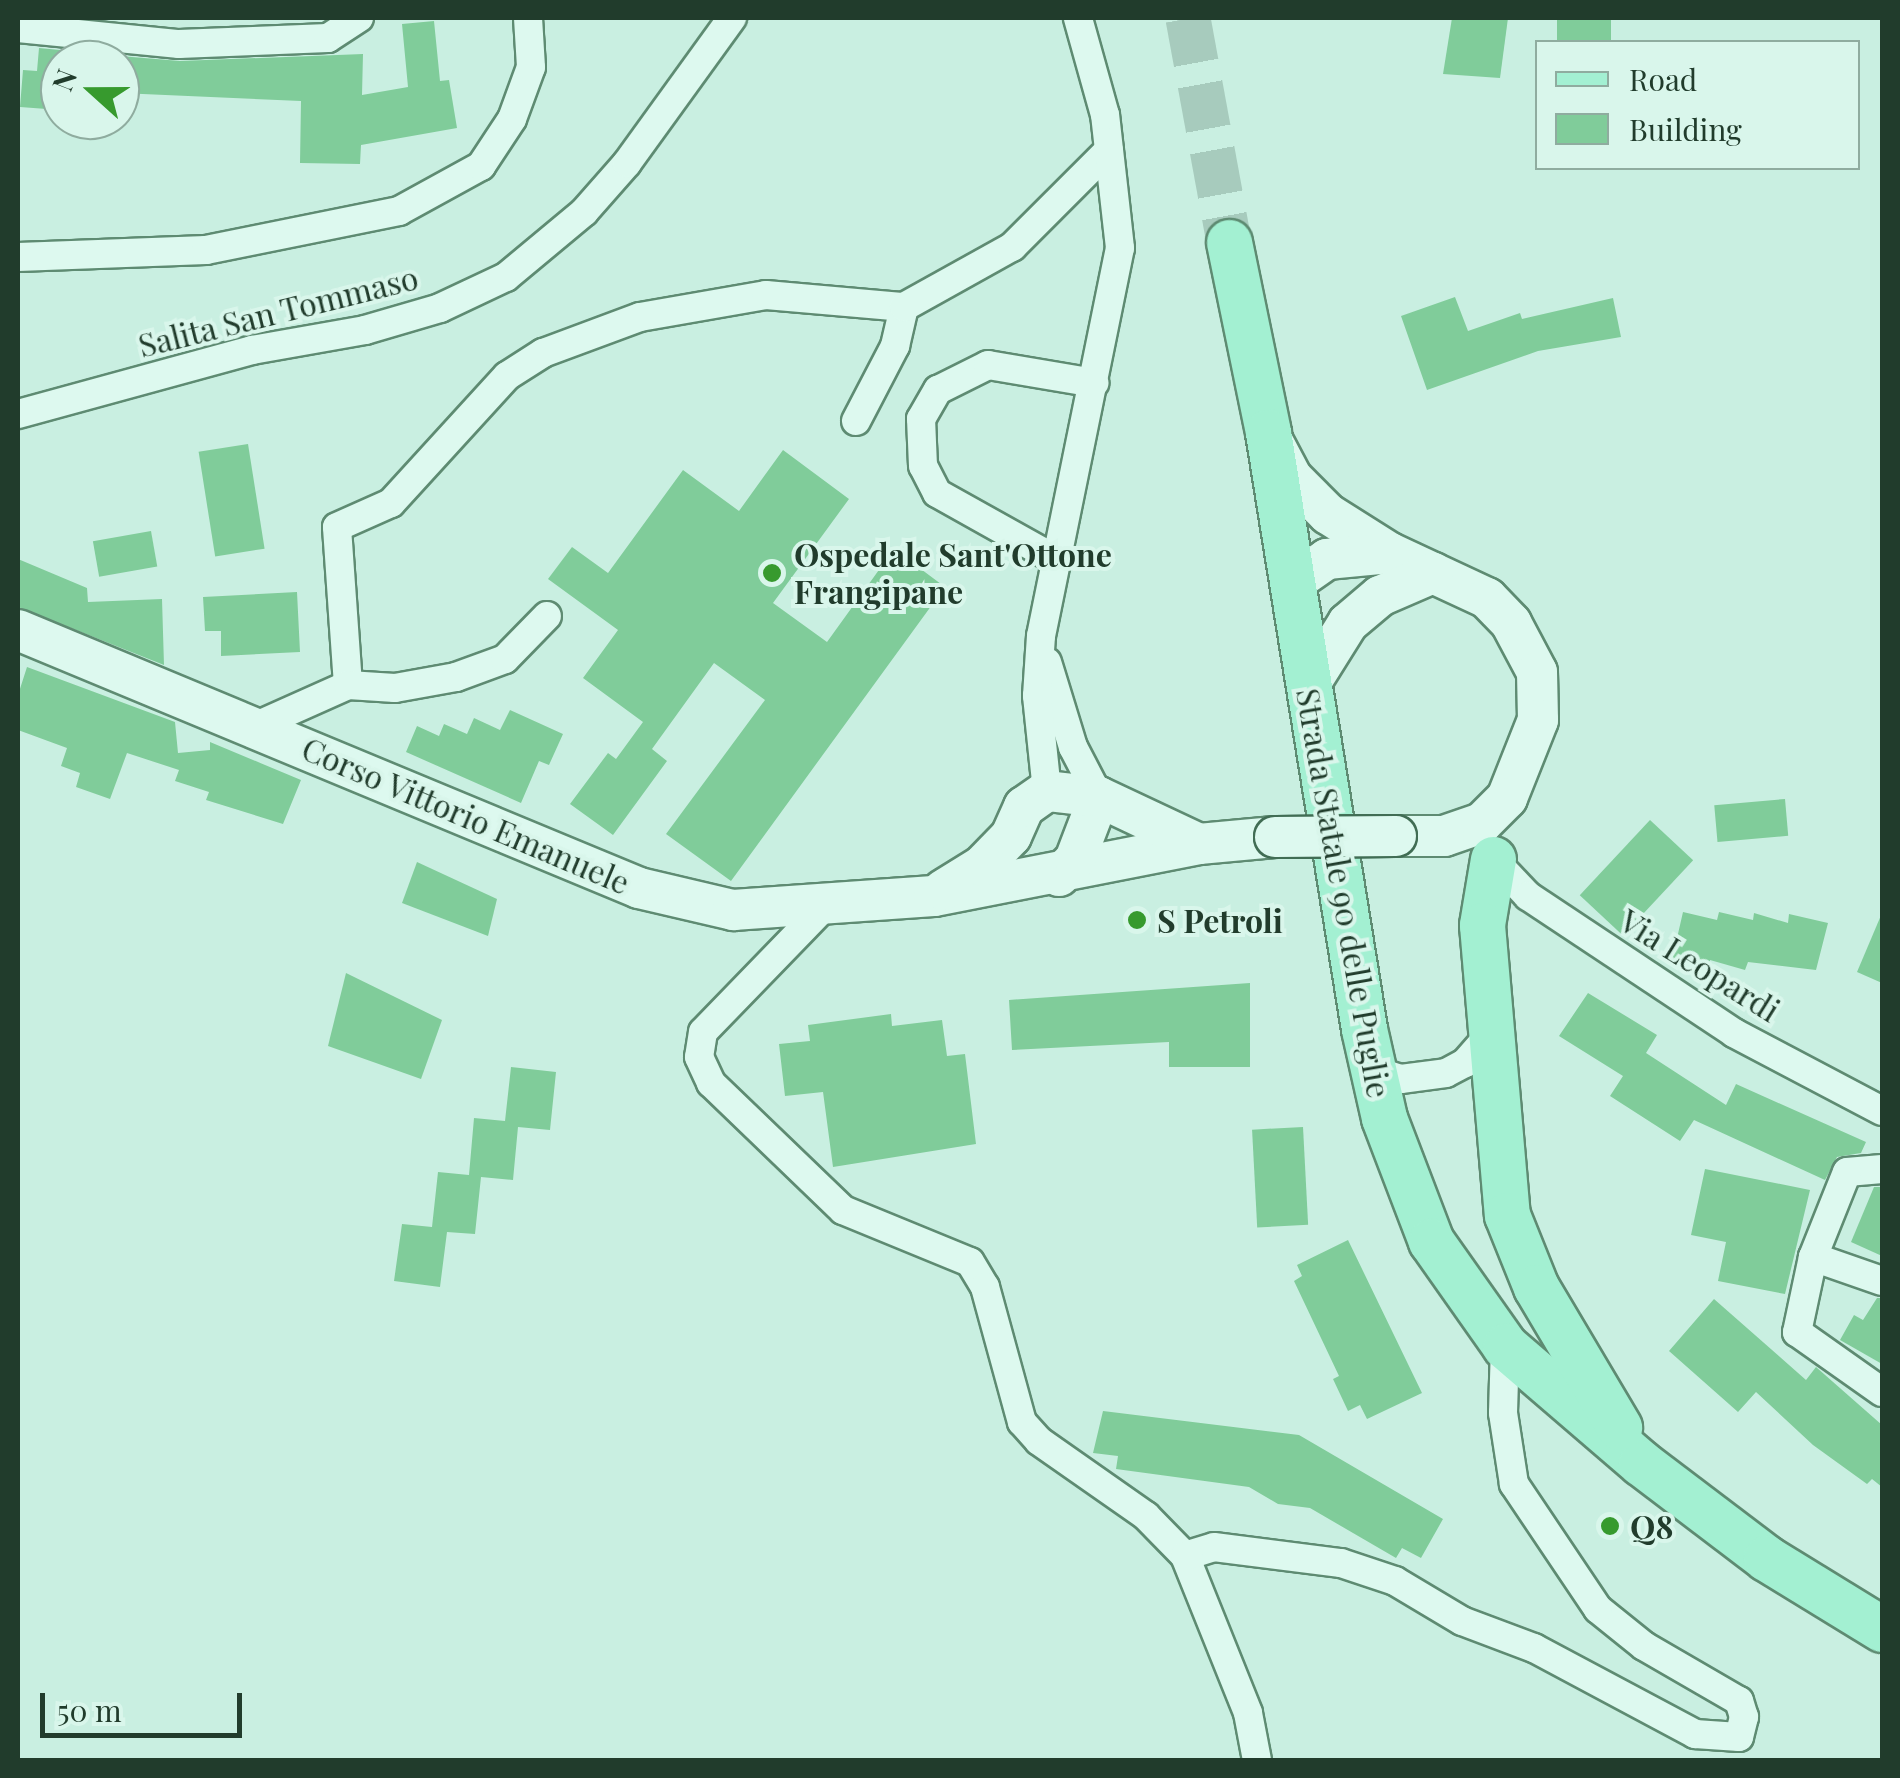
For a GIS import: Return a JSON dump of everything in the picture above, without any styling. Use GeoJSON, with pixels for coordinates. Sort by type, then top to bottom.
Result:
{"type":"FeatureCollection","features":[{"type":"Feature","properties":{"kind":"main road","name":"Strada Statale 90 delle Puglie"},"geometry":{"type":"LineString","coordinates":[[1229,242],[1268,432],[1373,1070],[1384,1118],[1431,1242],[1505,1346],[1641,1463],[1766,1558],[1882,1629]]}},
{"type":"Feature","properties":{"kind":"main road"},"geometry":{"type":"LineString","coordinates":[[1487,842],[1482,925],[1507,1215],[1536,1286],[1641,1463]]}},
{"type":"Feature","properties":{"kind":"street"},"geometry":{"type":"LineString","coordinates":[[18,28],[47,23],[179,44],[328,38],[359,18]]}},
{"type":"Feature","properties":{"kind":"street"},"geometry":{"type":"LineString","coordinates":[[18,257],[206,250],[398,211],[481,166],[512,119],[531,67],[528,18]]}},
{"type":"Feature","properties":{"kind":"street","name":"Salita San Tommaso"},"geometry":{"type":"LineString","coordinates":[[18,414],[252,350],[384,324],[440,308],[506,277],[584,212],[627,164],[732,18]]}},
{"type":"Feature","properties":{"kind":"street"},"geometry":{"type":"LineString","coordinates":[[1078,18],[1109,150],[1120,248],[1041,636],[1037,696],[1047,791],[1099,796],[1199,844]]}},
{"type":"Feature","properties":{"kind":"street"},"geometry":{"type":"LineString","coordinates":[[348,685],[337,527],[391,503],[507,376],[543,354],[640,317],[766,294],[904,307],[1012,247],[1109,150]]}},
{"type":"Feature","properties":{"kind":"street"},"geometry":{"type":"LineString","coordinates":[[856,421],[895,346],[904,307]]}},
{"type":"Feature","properties":{"kind":"street"},"geometry":{"type":"LineString","coordinates":[[1055,560],[937,493],[923,466],[921,418],[938,390],[988,364],[1094,384]]}},
{"type":"Feature","properties":{"kind":"street"},"geometry":{"type":"LineString","coordinates":[[1268,432],[1292,478],[1316,502],[1390,553],[1487,598],[1511,622],[1536,672],[1538,720],[1530,754],[1487,842]]}},
{"type":"Feature","properties":{"kind":"street"},"geometry":{"type":"LineString","coordinates":[[1290,584],[1327,559],[1390,553]]}},
{"type":"Feature","properties":{"kind":"street"},"geometry":{"type":"LineString","coordinates":[[1308,687],[1348,623],[1380,596],[1433,573]]}},
{"type":"Feature","properties":{"kind":"street"},"geometry":{"type":"LineString","coordinates":[[1290,584],[1380,596]]}},
{"type":"Feature","properties":{"kind":"street"},"geometry":{"type":"LineString","coordinates":[[254,727],[348,685],[395,688],[456,678],[505,659],[546,616]]}},
{"type":"Feature","properties":{"kind":"street","name":"Corso Vittorio Emanuele"},"geometry":{"type":"LineString","coordinates":[[18,630],[639,888],[733,910],[934,896],[1059,876],[1199,844],[1275,837],[1444,836],[1487,842]]}},
{"type":"Feature","properties":{"kind":"street"},"geometry":{"type":"LineString","coordinates":[[1010,836],[1028,859],[1059,876],[1075,860],[1099,796],[1073,747],[1041,636]]}},
{"type":"Feature","properties":{"kind":"street","name":"Corso Vittorio Emanuele"},"geometry":{"type":"LineString","coordinates":[[934,896],[982,866],[1010,836],[1024,808],[1047,791]]}},
{"type":"Feature","properties":{"kind":"street","name":"Via Leopardi"},"geometry":{"type":"LineString","coordinates":[[1487,842],[1528,896],[1734,1033],[1882,1111]]}},
{"type":"Feature","properties":{"kind":"street"},"geometry":{"type":"LineString","coordinates":[[825,906],[702,1032],[698,1057],[711,1083],[844,1210],[970,1262],[986,1287],[1022,1422],[1038,1442],[1146,1516],[1185,1556],[1248,1713],[1257,1760]]}},
{"type":"Feature","properties":{"kind":"street"},"geometry":{"type":"LineString","coordinates":[[1373,1070],[1402,1079],[1446,1073],[1465,1064],[1490,1033]]}},
{"type":"Feature","properties":{"kind":"street"},"geometry":{"type":"LineString","coordinates":[[1882,1168],[1846,1172],[1813,1257],[1797,1332],[1882,1392]]}},
{"type":"Feature","properties":{"kind":"street"},"geometry":{"type":"LineString","coordinates":[[1813,1257],[1882,1281]]}},
{"type":"Feature","properties":{"kind":"street"},"geometry":{"type":"LineString","coordinates":[[1185,1556],[1214,1547],[1341,1563],[1395,1581],[1462,1620],[1534,1648],[1696,1734],[1740,1736],[1744,1718],[1738,1702],[1644,1646],[1598,1609],[1514,1484],[1503,1414],[1505,1346]]}},
{"type":"Feature","properties":{"kind":"building"},"geometry":{"type":"Polygon","coordinates":[[[1452,18],[1508,18],[1500,78],[1443,74],[1452,18]]]}},
{"type":"Feature","properties":{"kind":"building"},"geometry":{"type":"Polygon","coordinates":[[[1557,18],[1611,18],[1611,40],[1557,40],[1557,18]]]}},
{"type":"Feature","properties":{"kind":"building"},"geometry":{"type":"Polygon","coordinates":[[[434,21],[440,81],[449,80],[457,128],[361,145],[360,164],[300,163],[301,101],[140,94],[140,58],[180,61],[363,54],[362,95],[408,87],[402,24],[434,21]]]}},
{"type":"Feature","properties":{"kind":"building"},"geometry":{"type":"Polygon","coordinates":[[[40,48],[40,108],[20,107],[23,70],[37,71],[40,48]]]}},
{"type":"Feature","properties":{"kind":"building"},"geometry":{"type":"Polygon","coordinates":[[[1455,297],[1468,331],[1520,313],[1522,319],[1613,298],[1621,337],[1538,351],[1427,390],[1401,316],[1455,297]]]}},
{"type":"Feature","properties":{"kind":"building"},"geometry":{"type":"Polygon","coordinates":[[[248,444],[265,549],[215,557],[199,452],[248,444]]]}},
{"type":"Feature","properties":{"kind":"building"},"geometry":{"type":"Polygon","coordinates":[[[783,450],[849,499],[773,603],[827,642],[894,549],[945,587],[731,881],[666,834],[765,700],[714,663],[652,749],[667,761],[613,835],[570,804],[608,753],[616,759],[643,722],[583,678],[618,630],[548,579],[572,547],[608,573],[683,470],[739,511],[783,450]]]}},
{"type":"Feature","properties":{"kind":"building"},"geometry":{"type":"Polygon","coordinates":[[[151,531],[157,566],[99,577],[93,541],[151,531]]]}},
{"type":"Feature","properties":{"kind":"building"},"geometry":{"type":"Polygon","coordinates":[[[18,559],[87,588],[88,602],[162,599],[164,665],[18,607],[18,559]]]}},
{"type":"Feature","properties":{"kind":"building"},"geometry":{"type":"Polygon","coordinates":[[[297,592],[300,652],[221,656],[221,631],[205,631],[203,597],[297,592]]]}},
{"type":"Feature","properties":{"kind":"building"},"geometry":{"type":"Polygon","coordinates":[[[27,667],[175,722],[178,753],[210,750],[210,742],[301,780],[283,824],[206,800],[209,792],[175,781],[179,770],[127,753],[110,799],[76,787],[80,773],[61,766],[67,748],[18,730],[18,695],[27,667]]]}},
{"type":"Feature","properties":{"kind":"building"},"geometry":{"type":"Polygon","coordinates":[[[510,710],[563,734],[549,765],[539,761],[521,803],[406,752],[417,726],[439,736],[444,724],[467,734],[474,718],[500,730],[510,710]]]}},
{"type":"Feature","properties":{"kind":"building"},"geometry":{"type":"Polygon","coordinates":[[[1785,799],[1788,836],[1717,842],[1714,805],[1785,799]]]}},
{"type":"Feature","properties":{"kind":"building"},"geometry":{"type":"Polygon","coordinates":[[[1650,820],[1693,860],[1623,936],[1580,895],[1650,820]]]}},
{"type":"Feature","properties":{"kind":"building"},"geometry":{"type":"Polygon","coordinates":[[[417,862],[497,899],[488,936],[402,903],[417,862]]]}},
{"type":"Feature","properties":{"kind":"building"},"geometry":{"type":"Polygon","coordinates":[[[1683,912],[1717,920],[1719,912],[1753,920],[1754,913],[1788,923],[1789,914],[1828,923],[1816,970],[1748,962],[1745,970],[1710,960],[1709,968],[1672,960],[1683,912]]]}},
{"type":"Feature","properties":{"kind":"building"},"geometry":{"type":"Polygon","coordinates":[[[1882,913],[1882,983],[1857,972],[1882,913]]]}},
{"type":"Feature","properties":{"kind":"building"},"geometry":{"type":"Polygon","coordinates":[[[346,973],[442,1020],[421,1079],[328,1046],[346,973]]]}},
{"type":"Feature","properties":{"kind":"building"},"geometry":{"type":"Polygon","coordinates":[[[1250,983],[1250,1067],[1169,1067],[1169,1042],[1012,1050],[1009,1000],[1250,983]]]}},
{"type":"Feature","properties":{"kind":"building"},"geometry":{"type":"Polygon","coordinates":[[[1588,993],[1657,1035],[1646,1053],[1726,1105],[1736,1084],[1866,1142],[1861,1153],[1837,1157],[1825,1180],[1694,1120],[1680,1141],[1610,1096],[1623,1076],[1559,1036],[1588,993]]]}},
{"type":"Feature","properties":{"kind":"building"},"geometry":{"type":"Polygon","coordinates":[[[891,1014],[892,1026],[942,1020],[947,1056],[965,1054],[976,1144],[833,1167],[823,1092],[785,1096],[779,1044],[810,1041],[808,1025],[891,1014]]]}},
{"type":"Feature","properties":{"kind":"building"},"geometry":{"type":"Polygon","coordinates":[[[511,1067],[556,1072],[550,1130],[518,1127],[513,1180],[481,1177],[475,1234],[447,1232],[440,1287],[394,1281],[402,1224],[432,1227],[438,1172],[469,1175],[474,1118],[505,1121],[511,1067]]]}},
{"type":"Feature","properties":{"kind":"building"},"geometry":{"type":"Polygon","coordinates":[[[1303,1127],[1308,1225],[1257,1228],[1252,1130],[1303,1127]]]}},
{"type":"Feature","properties":{"kind":"building"},"geometry":{"type":"Polygon","coordinates":[[[1705,1169],[1810,1190],[1785,1294],[1718,1281],[1726,1242],[1691,1235],[1705,1169]]]}},
{"type":"Feature","properties":{"kind":"building"},"geometry":{"type":"Polygon","coordinates":[[[1874,1187],[1882,1187],[1882,1256],[1851,1242],[1874,1187]]]}},
{"type":"Feature","properties":{"kind":"building"},"geometry":{"type":"Polygon","coordinates":[[[1348,1240],[1422,1393],[1367,1419],[1360,1405],[1348,1411],[1333,1379],[1339,1376],[1294,1281],[1302,1276],[1297,1265],[1348,1240]]]}},
{"type":"Feature","properties":{"kind":"building"},"geometry":{"type":"Polygon","coordinates":[[[1877,1298],[1882,1298],[1882,1364],[1840,1340],[1854,1315],[1863,1320],[1877,1298]]]}},
{"type":"Feature","properties":{"kind":"building"},"geometry":{"type":"Polygon","coordinates":[[[1714,1299],[1806,1380],[1816,1367],[1882,1425],[1882,1487],[1872,1479],[1867,1484],[1813,1445],[1756,1392],[1738,1412],[1669,1351],[1714,1299]]]}},
{"type":"Feature","properties":{"kind":"building"},"geometry":{"type":"Polygon","coordinates":[[[1103,1411],[1299,1435],[1443,1519],[1421,1558],[1402,1548],[1396,1558],[1310,1508],[1278,1504],[1249,1487],[1116,1469],[1118,1456],[1093,1453],[1103,1411]]]}},
{"type":"Feature","properties":{"kind":"tunnel"},"geometry":{"type":"LineString","coordinates":[[1188,18],[1229,242]]}},
{"type":"Feature","properties":{"kind":"place","name":"Ospedale Sant'Ottone Frangipane"},"geometry":{"type":"Point","coordinates":[772,573]}},
{"type":"Feature","properties":{"kind":"place","name":"S Petroli"},"geometry":{"type":"Point","coordinates":[1137,920]}},
{"type":"Feature","properties":{"kind":"place","name":"Q8"},"geometry":{"type":"Point","coordinates":[1610,1526]}}]}
